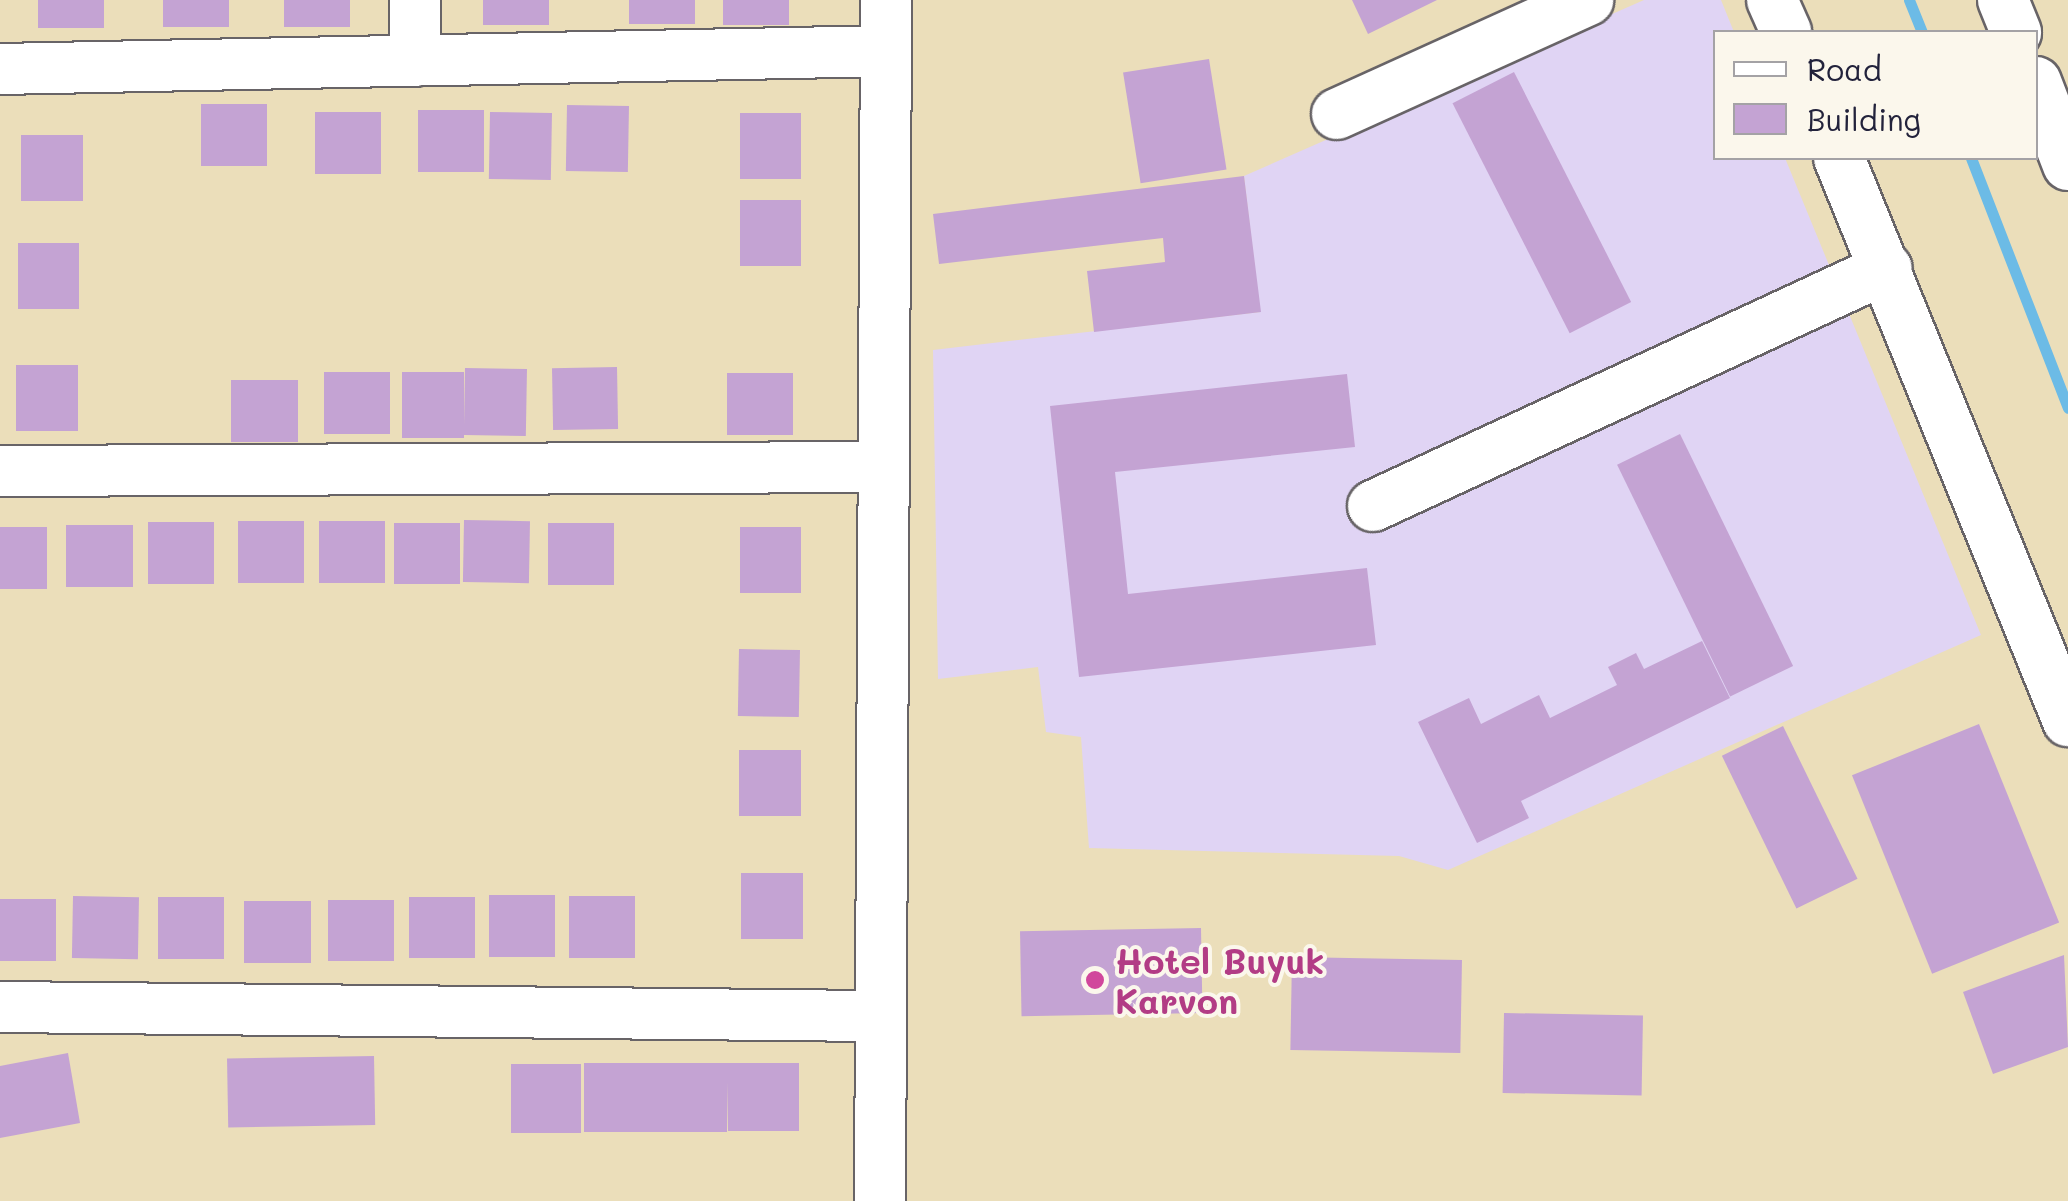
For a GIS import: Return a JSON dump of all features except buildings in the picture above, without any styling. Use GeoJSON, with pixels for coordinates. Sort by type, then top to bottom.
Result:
{"type":"FeatureCollection","features":[{"type":"Feature","properties":{"kind":"street"},"geometry":{"type":"LineString","coordinates":[[415,0],[415,61]]}},
{"type":"Feature","properties":{"kind":"street"},"geometry":{"type":"LineString","coordinates":[[880,1201],[886,0]]}},
{"type":"Feature","properties":{"kind":"street"},"geometry":{"type":"LineString","coordinates":[[1337,114],[1588,0]]}},
{"type":"Feature","properties":{"kind":"street"},"geometry":{"type":"LineString","coordinates":[[1772,0],[1785,30]]}},
{"type":"Feature","properties":{"kind":"street"},"geometry":{"type":"LineString","coordinates":[[2003,0],[2015,30]]}},
{"type":"Feature","properties":{"kind":"street"},"geometry":{"type":"LineString","coordinates":[[0,69],[886,52]]}},
{"type":"Feature","properties":{"kind":"street"},"geometry":{"type":"LineString","coordinates":[[2038,87],[2068,164]]}},
{"type":"Feature","properties":{"kind":"street"},"geometry":{"type":"LineString","coordinates":[[1841,160],[2068,721]]}},
{"type":"Feature","properties":{"kind":"street"},"geometry":{"type":"LineString","coordinates":[[1372,506],[1887,268]]}},
{"type":"Feature","properties":{"kind":"street"},"geometry":{"type":"LineString","coordinates":[[0,471],[884,467]]}},
{"type":"Feature","properties":{"kind":"street"},"geometry":{"type":"LineString","coordinates":[[0,1007],[881,1016]]}},
{"type":"Feature","properties":{"kind":"shaded area"},"geometry":{"type":"Polygon","coordinates":[[[1644,0],[1721,0],[1733,30],[1713,30],[1713,160],[1786,160],[1981,635],[1448,870],[1399,856],[1089,848],[1081,737],[1046,732],[1038,667],[938,679],[933,350],[1260,312],[1244,176],[1644,0]]]}},
{"type":"Feature","properties":{"kind":"waterway"},"geometry":{"type":"LineString","coordinates":[[1909,0],[1921,30]]}},
{"type":"Feature","properties":{"kind":"waterway"},"geometry":{"type":"LineString","coordinates":[[1972,160],[2068,408]]}},
{"type":"Feature","properties":{"kind":"place","name":"Hotel Buyuk Karvon"},"geometry":{"type":"Point","coordinates":[1095,980]}}]}
